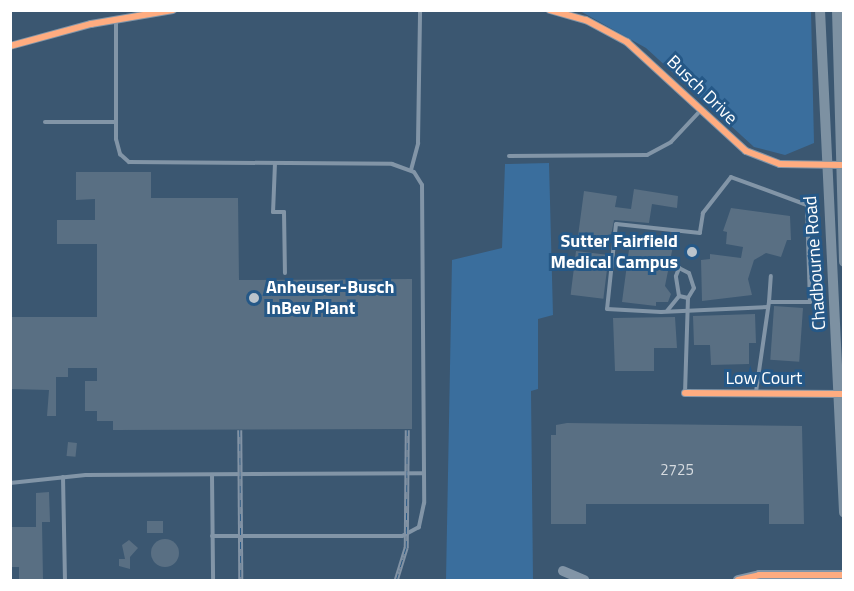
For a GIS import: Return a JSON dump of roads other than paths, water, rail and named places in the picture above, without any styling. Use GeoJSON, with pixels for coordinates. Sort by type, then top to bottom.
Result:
{"type":"FeatureCollection","features":[{"type":"Feature","properties":{"kind":"main road","name":"Chadbourne Road"},"geometry":{"type":"LineString","coordinates":[[820,10],[841,394],[843,512]]}},
{"type":"Feature","properties":{"kind":"main road","name":"Chadbourne Road"},"geometry":{"type":"LineString","coordinates":[[837,10],[843,127],[843,261]]}},
{"type":"Feature","properties":{"kind":"street"},"geometry":{"type":"LineString","coordinates":[[10,46],[116,19],[173,10]]}},
{"type":"Feature","properties":{"kind":"street","name":"Busch Drive"},"geometry":{"type":"LineString","coordinates":[[550,10],[586,20],[627,42],[746,151],[780,164],[842,165]]}},
{"type":"Feature","properties":{"kind":"street","name":"Low Court"},"geometry":{"type":"LineString","coordinates":[[685,393],[841,394]]}},
{"type":"Feature","properties":{"kind":"street"},"geometry":{"type":"LineString","coordinates":[[563,571],[584,580]]}},
{"type":"Feature","properties":{"kind":"street"},"geometry":{"type":"LineString","coordinates":[[738,580],[759,575],[843,575]]}},
{"type":"Feature","properties":{"kind":"lane"},"geometry":{"type":"LineString","coordinates":[[411,170],[418,143],[420,10]]}},
{"type":"Feature","properties":{"kind":"lane"},"geometry":{"type":"LineString","coordinates":[[116,19],[116,122],[120,154],[129,162],[392,164],[411,170],[422,185],[424,201],[424,473],[422,520],[419,528],[407,535],[213,536]]}},
{"type":"Feature","properties":{"kind":"lane"},"geometry":{"type":"LineString","coordinates":[[508,156],[647,155],[671,142],[701,110]]}},
{"type":"Feature","properties":{"kind":"lane"},"geometry":{"type":"LineString","coordinates":[[45,122],[116,122]]}},
{"type":"Feature","properties":{"kind":"lane"},"geometry":{"type":"LineString","coordinates":[[275,163],[273,212],[284,212],[285,273]]}},
{"type":"Feature","properties":{"kind":"lane"},"geometry":{"type":"LineString","coordinates":[[731,177],[807,205],[810,302],[685,311],[607,309],[616,224],[700,233],[703,213],[731,177]]}},
{"type":"Feature","properties":{"kind":"lane"},"geometry":{"type":"LineString","coordinates":[[667,311],[679,296],[676,276],[679,268],[686,270],[693,281],[685,311],[685,393]]}},
{"type":"Feature","properties":{"kind":"lane"},"geometry":{"type":"LineString","coordinates":[[756,393],[771,276]]}},
{"type":"Feature","properties":{"kind":"lane"},"geometry":{"type":"LineString","coordinates":[[679,296],[688,298]]}},
{"type":"Feature","properties":{"kind":"lane"},"geometry":{"type":"LineString","coordinates":[[10,483],[63,477],[424,473]]}},
{"type":"Feature","properties":{"kind":"lane"},"geometry":{"type":"LineString","coordinates":[[212,476],[213,580]]}},
{"type":"Feature","properties":{"kind":"lane"},"geometry":{"type":"LineString","coordinates":[[63,477],[65,580]]}},
{"type":"Feature","properties":{"kind":"railway"},"geometry":{"type":"LineString","coordinates":[[240,430],[241,580]]}},
{"type":"Feature","properties":{"kind":"railway"},"geometry":{"type":"LineString","coordinates":[[396,580],[406,548],[407,430]]}},
{"type":"Feature","properties":{"kind":"place","name":"Sutter Fairfield Medical Campus"},"geometry":{"type":"Point","coordinates":[692,252]}},
{"type":"Feature","properties":{"kind":"place","name":"Anheuser-Busch InBev Plant"},"geometry":{"type":"Point","coordinates":[254,298]}}]}
